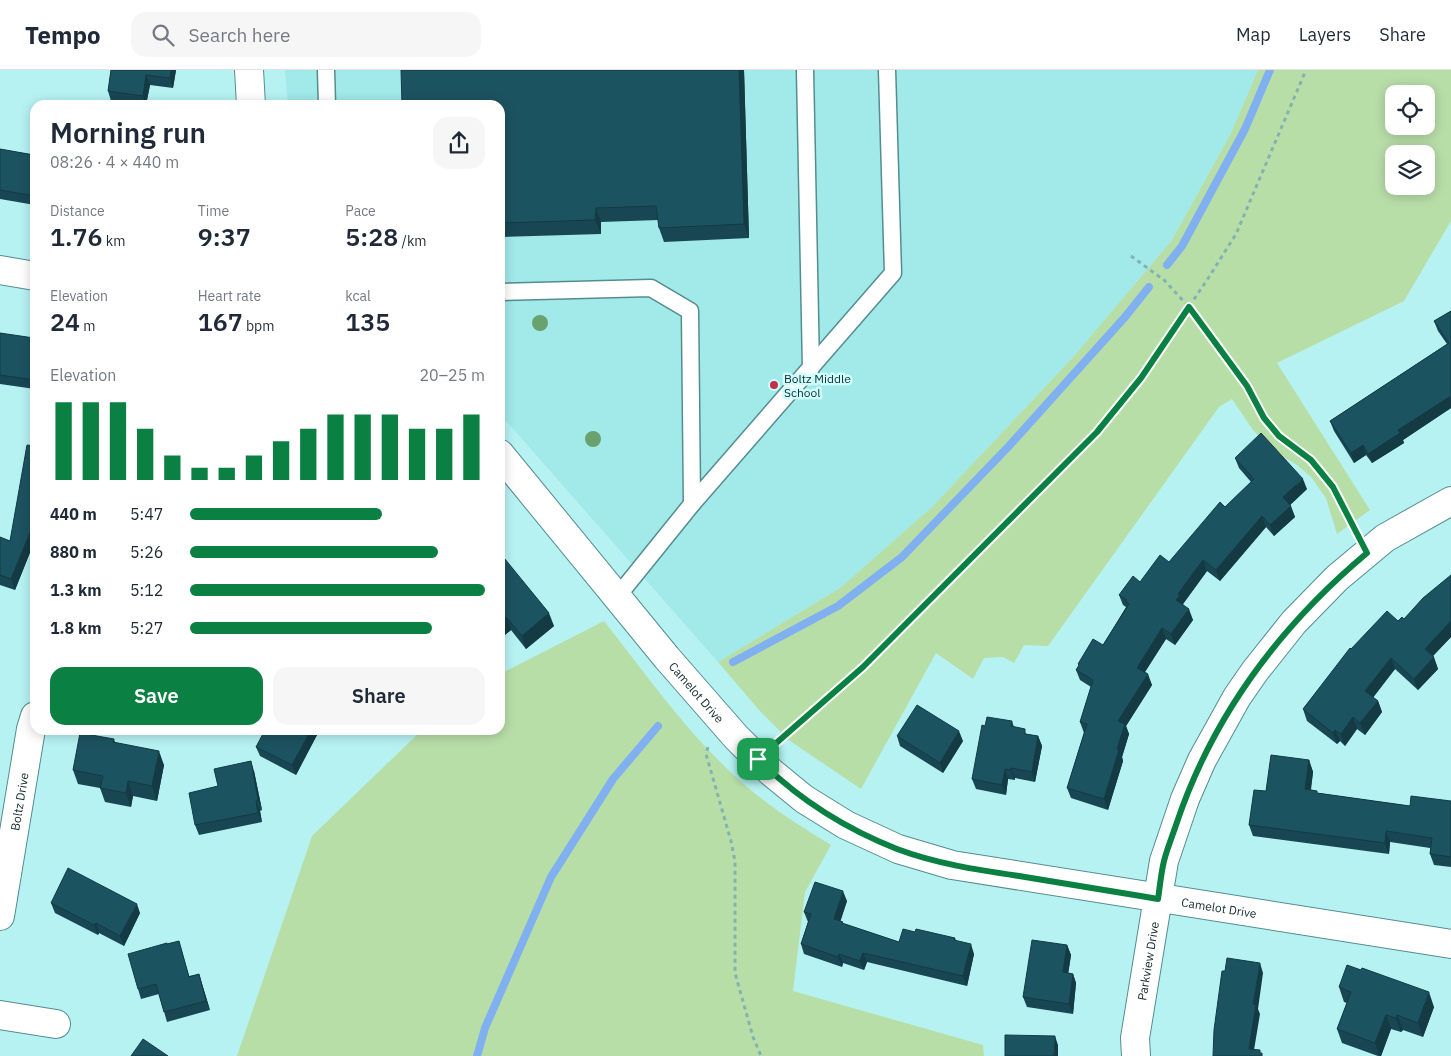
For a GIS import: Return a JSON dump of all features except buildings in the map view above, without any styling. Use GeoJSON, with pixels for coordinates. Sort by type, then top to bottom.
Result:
{"type":"FeatureCollection","features":[{"type":"Feature","properties":{"kind":"street"},"geometry":{"type":"LineString","coordinates":[[249,70],[251,100]]}},
{"type":"Feature","properties":{"kind":"street"},"geometry":{"type":"LineString","coordinates":[[0,270],[30,275]]}},
{"type":"Feature","properties":{"kind":"street","name":"Camelot Drive"},"geometry":{"type":"LineString","coordinates":[[505,460],[667,658],[725,725],[771,772],[804,799],[846,825],[898,849],[952,865],[1451,944]]}},
{"type":"Feature","properties":{"kind":"street","name":"Parkview Drive"},"geometry":{"type":"LineString","coordinates":[[1136,1056],[1135,1038],[1164,861],[1185,798],[1202,760],[1237,696],[1294,622],[1337,578],[1385,538],[1451,501]]}},
{"type":"Feature","properties":{"kind":"street","name":"Boltz Drive"},"geometry":{"type":"LineString","coordinates":[[0,916],[30,735]]}},
{"type":"Feature","properties":{"kind":"street"},"geometry":{"type":"LineString","coordinates":[[0,1014],[56,1024]]}},
{"type":"Feature","properties":{"kind":"lane"},"geometry":{"type":"LineString","coordinates":[[326,70],[327,100]]}},
{"type":"Feature","properties":{"kind":"lane"},"geometry":{"type":"LineString","coordinates":[[805,70],[811,368]]}},
{"type":"Feature","properties":{"kind":"lane"},"geometry":{"type":"LineString","coordinates":[[617,597],[692,504],[893,273],[887,70]]}},
{"type":"Feature","properties":{"kind":"lane"},"geometry":{"type":"LineString","coordinates":[[505,292],[650,288],[690,311],[692,504]]}},
{"type":"Feature","properties":{"kind":"path"},"geometry":{"type":"LineString","coordinates":[[758,759],[863,667],[1097,432],[1141,378],[1236,234],[1306,70]]}},
{"type":"Feature","properties":{"kind":"path"},"geometry":{"type":"LineString","coordinates":[[1131,256],[1164,280],[1189,307],[1247,386],[1264,418],[1279,436],[1311,460],[1333,487],[1367,553]]}},
{"type":"Feature","properties":{"kind":"path"},"geometry":{"type":"LineString","coordinates":[[725,725],[710,741],[706,754],[735,861],[736,973],[750,1027],[761,1056]]}},
{"type":"Feature","properties":{"kind":"shaded area","name":"Boltz Middle School"},"geometry":{"type":"Polygon","coordinates":[[[285,70],[1258,70],[1231,133],[1172,240],[1074,356],[933,506],[840,588],[718,662],[505,420],[505,100],[288,100],[285,70]]]}},
{"type":"Feature","properties":{"kind":"green space"},"geometry":{"type":"Polygon","coordinates":[[[1258,70],[1451,70],[1451,221],[1404,301],[1277,363],[1370,510],[1337,534],[1326,498],[1311,477],[1297,465],[1275,452],[1253,430],[1232,399],[1219,407],[1048,646],[1024,645],[1014,663],[1003,657],[984,658],[973,679],[936,653],[861,789],[790,741],[759,710],[718,662],[840,588],[933,506],[1074,356],[1172,240],[1231,133],[1258,70]]]}},
{"type":"Feature","properties":{"kind":"green space"},"geometry":{"type":"Polygon","coordinates":[[[604,621],[671,707],[726,768],[767,802],[831,845],[805,892],[793,991],[983,1045],[984,1056],[237,1056],[312,836],[417,735],[505,735],[505,671],[604,621]]]}},
{"type":"Feature","properties":{"kind":"waterway"},"geometry":{"type":"LineString","coordinates":[[1167,265],[1182,246],[1245,129],[1270,70]]}},
{"type":"Feature","properties":{"kind":"waterway"},"geometry":{"type":"LineString","coordinates":[[733,662],[838,606],[902,557],[1009,446],[1125,317],[1149,287]]}},
{"type":"Feature","properties":{"kind":"waterway"},"geometry":{"type":"LineString","coordinates":[[477,1056],[485,1028],[551,877],[613,779],[658,726]]}},
{"type":"Feature","properties":{"kind":"place","name":"Boltz Middle School"},"geometry":{"type":"Point","coordinates":[774,385]}},
{"type":"Feature","properties":{"kind":"route"},"geometry":{"type":"LineString","coordinates":[[1189,307],[1247,386],[1264,418],[1279,436],[1311,460],[1333,487],[1367,553],[1337,578],[1294,622],[1237,696],[1202,760],[1185,798],[1164,861],[1158,899],[952,865],[898,849],[846,825],[804,799],[758,759],[863,667],[1097,432],[1141,378],[1189,307]]}}]}
